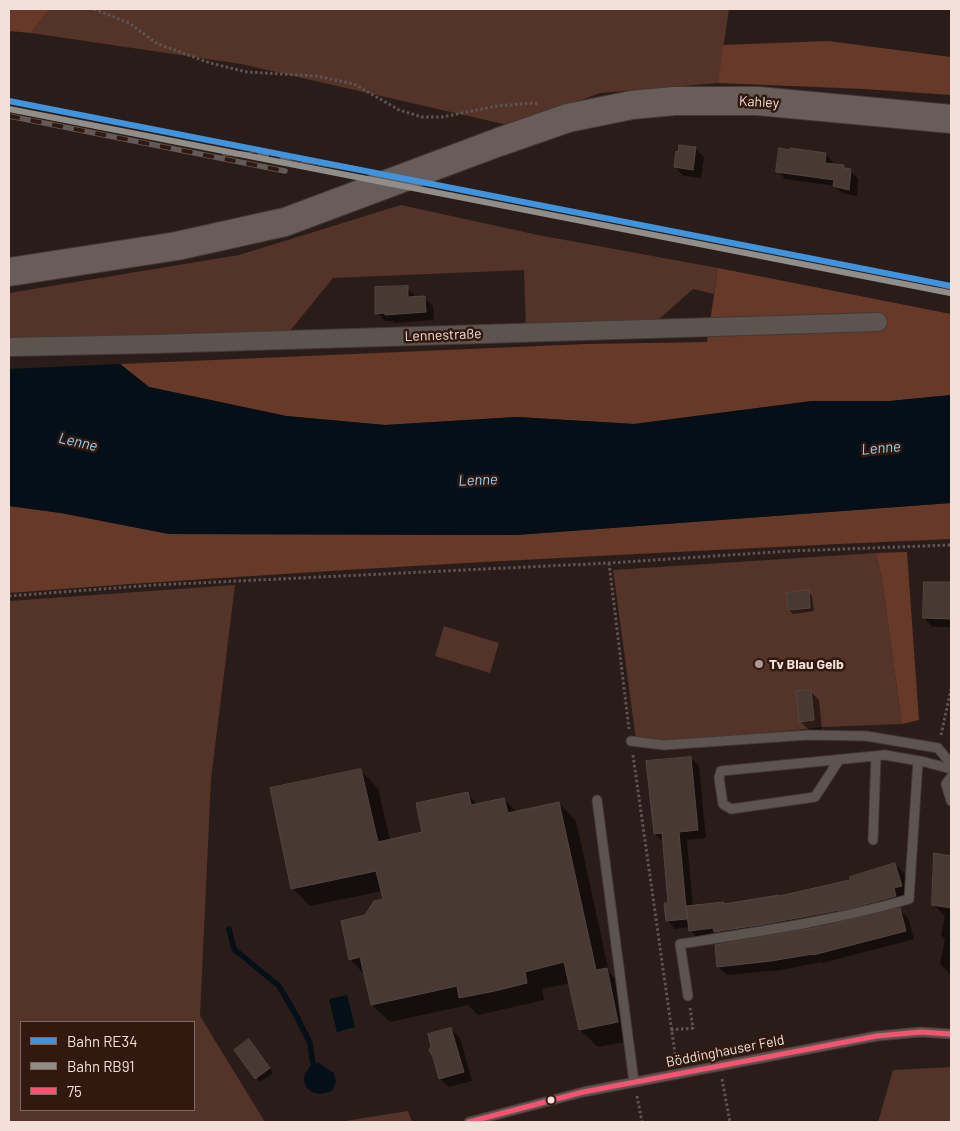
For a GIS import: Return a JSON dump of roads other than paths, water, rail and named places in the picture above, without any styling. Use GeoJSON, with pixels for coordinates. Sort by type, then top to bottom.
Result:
{"type":"FeatureCollection","features":[{"type":"Feature","properties":{"kind":"main road","name":"Kahley"},"geometry":{"type":"LineString","coordinates":[[9,272],[176,246],[285,222],[568,118],[632,105],[674,101],[758,101],[951,119]]}},
{"type":"Feature","properties":{"kind":"street","name":"Lennestraße"},"geometry":{"type":"LineString","coordinates":[[9,347],[878,322]]}},
{"type":"Feature","properties":{"kind":"lane"},"geometry":{"type":"LineString","coordinates":[[631,741],[664,745],[808,735],[866,736],[938,748],[951,764]]}},
{"type":"Feature","properties":{"kind":"lane"},"geometry":{"type":"LineString","coordinates":[[839,760],[815,797],[732,809],[723,804],[719,778],[721,771],[885,755],[951,769]]}},
{"type":"Feature","properties":{"kind":"lane"},"geometry":{"type":"LineString","coordinates":[[873,840],[876,756]]}},
{"type":"Feature","properties":{"kind":"lane"},"geometry":{"type":"LineString","coordinates":[[688,996],[680,944],[804,925],[872,910],[909,899],[918,761]]}},
{"type":"Feature","properties":{"kind":"lane"},"geometry":{"type":"LineString","coordinates":[[951,777],[946,784],[951,802]]}},
{"type":"Feature","properties":{"kind":"lane"},"geometry":{"type":"LineString","coordinates":[[597,800],[634,1082]]}},
{"type":"Feature","properties":{"kind":"lane","name":"Böddinghauser Feld"},"geometry":{"type":"LineString","coordinates":[[468,1122],[634,1082],[877,1036],[921,1032],[951,1034]]}},
{"type":"Feature","properties":{"kind":"lane"},"geometry":{"type":"LineString","coordinates":[[506,1112],[506,1122]]}},
{"type":"Feature","properties":{"kind":"water","name":"Lenne"},"geometry":{"type":"Polygon","coordinates":[[[120,364],[149,387],[286,416],[385,425],[517,417],[634,424],[812,401],[890,401],[951,395],[951,503],[516,535],[169,534],[61,513],[9,506],[9,369],[120,364]]]}},
{"type":"Feature","properties":{"kind":"water"},"geometry":{"type":"Polygon","coordinates":[[[347,995],[355,1027],[337,1032],[329,999],[347,995]]]}},
{"type":"Feature","properties":{"kind":"water"},"geometry":{"type":"Polygon","coordinates":[[[319,1063],[334,1073],[336,1082],[332,1091],[322,1094],[314,1093],[308,1089],[304,1077],[311,1066],[319,1063]]]}},
{"type":"Feature","properties":{"kind":"waterway"},"geometry":{"type":"LineString","coordinates":[[229,929],[234,949],[279,986],[310,1043],[313,1064]]}},
{"type":"Feature","properties":{"kind":"railway"},"geometry":{"type":"LineString","coordinates":[[9,116],[285,171]]}},
{"type":"Feature","properties":{"kind":"railway"},"geometry":{"type":"LineString","coordinates":[[225,153],[290,158],[356,169]]}},
{"type":"Feature","properties":{"kind":"railway"},"geometry":{"type":"LineString","coordinates":[[940,284],[951,287]]}},
{"type":"Feature","properties":{"kind":"rail line","name":"RE34"},"geometry":{"type":"LineString","coordinates":[[9,101],[951,286]]}},
{"type":"Feature","properties":{"kind":"rail line","name":"RB91"},"geometry":{"type":"LineString","coordinates":[[9,109],[950,293]]}},
{"type":"Feature","properties":{"kind":"place","name":"Tv Blau Gelb"},"geometry":{"type":"Point","coordinates":[759,664]}}]}
